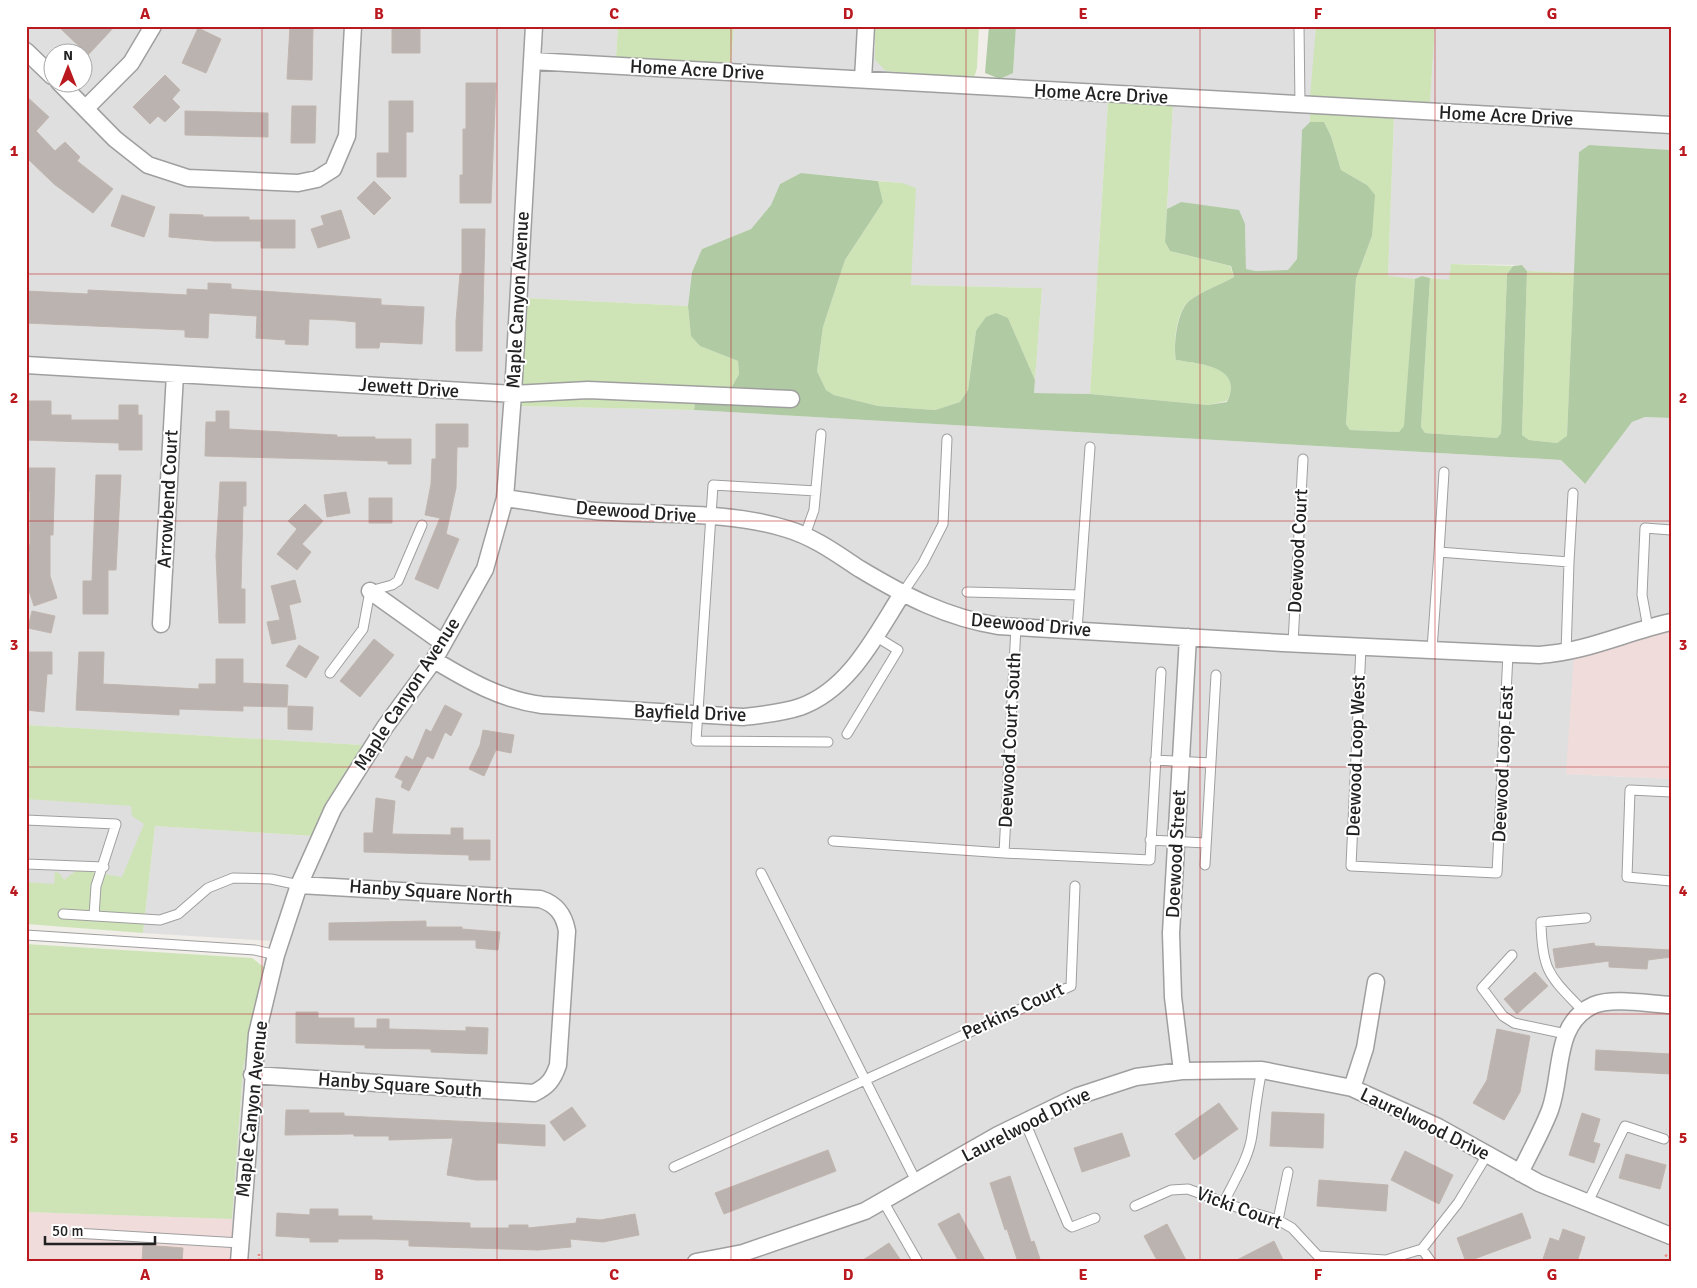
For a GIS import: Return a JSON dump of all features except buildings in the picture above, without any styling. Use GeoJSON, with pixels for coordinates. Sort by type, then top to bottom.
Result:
{"type":"FeatureCollection","features":[{"type":"Feature","properties":{"kind":"street"},"geometry":{"type":"LineString","coordinates":[[86,108],[132,63],[153,26]]}},
{"type":"Feature","properties":{"kind":"street"},"geometry":{"type":"LineString","coordinates":[[70,92],[115,139],[148,165],[188,178],[298,183],[317,179],[333,169],[347,136],[353,26]]}},
{"type":"Feature","properties":{"kind":"street","name":"Maple Canyon Avenue"},"geometry":{"type":"LineString","coordinates":[[239,1262],[252,1075],[257,1034],[276,955],[298,885],[333,809],[385,727],[434,660],[485,569],[505,498],[513,394],[534,26]]}},
{"type":"Feature","properties":{"kind":"street"},"geometry":{"type":"LineString","coordinates":[[863,79],[866,26]]}},
{"type":"Feature","properties":{"kind":"street"},"geometry":{"type":"LineString","coordinates":[[27,53],[42,67]]}},
{"type":"Feature","properties":{"kind":"street","name":"Home Acre Drive"},"geometry":{"type":"LineString","coordinates":[[532,61],[1671,125]]}},
{"type":"Feature","properties":{"kind":"street","name":"Jewett Drive"},"geometry":{"type":"LineString","coordinates":[[26,365],[513,394],[588,390],[791,399]]}},
{"type":"Feature","properties":{"kind":"street","name":"Arrowbend Court"},"geometry":{"type":"LineString","coordinates":[[161,624],[175,374]]}},
{"type":"Feature","properties":{"kind":"street","name":"Deewood Drive"},"geometry":{"type":"LineString","coordinates":[[505,498],[593,511],[751,521],[805,535],[902,594],[968,621],[1016,627],[1508,654],[1566,653],[1671,622]]}},
{"type":"Feature","properties":{"kind":"street"},"geometry":{"type":"LineString","coordinates":[[370,591],[443,643]]}},
{"type":"Feature","properties":{"kind":"street","name":"Bayfield Drive"},"geometry":{"type":"LineString","coordinates":[[434,660],[474,684],[518,702],[743,717],[800,707],[821,697],[840,682],[858,663],[902,594]]}},
{"type":"Feature","properties":{"kind":"street","name":"Doewood Street"},"geometry":{"type":"LineString","coordinates":[[1182,1070],[1173,997],[1171,933],[1188,637]]}},
{"type":"Feature","properties":{"kind":"street","name":"Hanby Square North"},"geometry":{"type":"LineString","coordinates":[[298,885],[540,900],[551,903],[560,911],[565,920],[567,931],[558,1065],[554,1077],[546,1087]]}},
{"type":"Feature","properties":{"kind":"street"},"geometry":{"type":"LineString","coordinates":[[1352,1088],[1365,1048],[1376,982]]}},
{"type":"Feature","properties":{"kind":"street"},"geometry":{"type":"LineString","coordinates":[[1520,1172],[1550,1109],[1567,1030],[1584,1012],[1595,1005],[1613,1002],[1671,1005]]}},
{"type":"Feature","properties":{"kind":"street","name":"Laurelwood Drive"},"geometry":{"type":"LineString","coordinates":[[696,1262],[743,1253],[864,1211],[1024,1122],[1104,1086],[1136,1077],[1182,1070],[1262,1070],[1352,1088],[1438,1127],[1520,1172],[1671,1236]]}},
{"type":"Feature","properties":{"kind":"street","name":"Hanby Square South"},"geometry":{"type":"LineString","coordinates":[[252,1075],[534,1093],[546,1087]]}},
{"type":"Feature","properties":{"kind":"lane"},"geometry":{"type":"LineString","coordinates":[[1299,26],[1300,105]]}},
{"type":"Feature","properties":{"kind":"lane"},"geometry":{"type":"LineString","coordinates":[[805,535],[814,510],[821,434]]}},
{"type":"Feature","properties":{"kind":"lane"},"geometry":{"type":"LineString","coordinates":[[902,594],[923,563],[943,524],[947,439]]}},
{"type":"Feature","properties":{"kind":"lane"},"geometry":{"type":"LineString","coordinates":[[1077,630],[1090,447]]}},
{"type":"Feature","properties":{"kind":"lane","name":"Doewood Court"},"geometry":{"type":"LineString","coordinates":[[1293,643],[1303,459]]}},
{"type":"Feature","properties":{"kind":"lane"},"geometry":{"type":"LineString","coordinates":[[1432,649],[1444,472]]}},
{"type":"Feature","properties":{"kind":"lane"},"geometry":{"type":"LineString","coordinates":[[816,491],[713,485],[696,740],[828,742]]}},
{"type":"Feature","properties":{"kind":"lane"},"geometry":{"type":"LineString","coordinates":[[1566,653],[1573,493]]}},
{"type":"Feature","properties":{"kind":"lane"},"geometry":{"type":"LineString","coordinates":[[330,673],[363,629],[370,591],[392,585],[398,581],[422,525]]}},
{"type":"Feature","properties":{"kind":"lane"},"geometry":{"type":"LineString","coordinates":[[1648,628],[1642,595],[1645,528],[1671,530]]}},
{"type":"Feature","properties":{"kind":"lane"},"geometry":{"type":"LineString","coordinates":[[1440,552],[1569,562]]}},
{"type":"Feature","properties":{"kind":"lane"},"geometry":{"type":"LineString","coordinates":[[967,592],[1080,596]]}},
{"type":"Feature","properties":{"kind":"lane","name":"Deewood Court South"},"geometry":{"type":"LineString","coordinates":[[1004,853],[1016,627]]}},
{"type":"Feature","properties":{"kind":"lane"},"geometry":{"type":"LineString","coordinates":[[847,734],[898,650],[875,636]]}},
{"type":"Feature","properties":{"kind":"lane","name":"Deewood Loop West"},"geometry":{"type":"LineString","coordinates":[[1361,647],[1351,866],[1497,873]]}},
{"type":"Feature","properties":{"kind":"lane","name":"Deewood Loop East"},"geometry":{"type":"LineString","coordinates":[[1497,873],[1508,654]]}},
{"type":"Feature","properties":{"kind":"lane"},"geometry":{"type":"LineString","coordinates":[[833,841],[1004,853],[1150,860],[1161,672]]}},
{"type":"Feature","properties":{"kind":"lane"},"geometry":{"type":"LineString","coordinates":[[1206,865],[1216,675]]}},
{"type":"Feature","properties":{"kind":"lane"},"geometry":{"type":"LineString","coordinates":[[1155,760],[1211,763]]}},
{"type":"Feature","properties":{"kind":"lane"},"geometry":{"type":"LineString","coordinates":[[1671,792],[1630,790],[1627,877],[1671,881]]}},
{"type":"Feature","properties":{"kind":"lane"},"geometry":{"type":"LineString","coordinates":[[26,820],[116,824],[104,867],[96,886],[94,916]]}},
{"type":"Feature","properties":{"kind":"lane"},"geometry":{"type":"LineString","coordinates":[[1150,840],[1206,843]]}},
{"type":"Feature","properties":{"kind":"lane"},"geometry":{"type":"LineString","coordinates":[[26,864],[104,867]]}},
{"type":"Feature","properties":{"kind":"lane"},"geometry":{"type":"LineString","coordinates":[[761,873],[917,1183]]}},
{"type":"Feature","properties":{"kind":"lane"},"geometry":{"type":"LineString","coordinates":[[63,914],[160,920],[178,914],[208,888],[232,878],[271,879],[298,885]]}},
{"type":"Feature","properties":{"kind":"lane","name":"Perkins Court"},"geometry":{"type":"LineString","coordinates":[[674,1167],[1071,986],[1075,886]]}},
{"type":"Feature","properties":{"kind":"lane"},"geometry":{"type":"LineString","coordinates":[[1584,1012],[1548,971],[1542,948],[1541,922],[1586,918]]}},
{"type":"Feature","properties":{"kind":"lane"},"geometry":{"type":"LineString","coordinates":[[26,935],[255,950],[276,955]]}},
{"type":"Feature","properties":{"kind":"lane"},"geometry":{"type":"LineString","coordinates":[[1512,955],[1482,988],[1503,1016],[1514,1023],[1566,1034]]}},
{"type":"Feature","properties":{"kind":"lane"},"geometry":{"type":"LineString","coordinates":[[1224,1202],[1241,1167],[1252,1136],[1255,1097],[1262,1070]]}},
{"type":"Feature","properties":{"kind":"lane"},"geometry":{"type":"LineString","coordinates":[[1024,1122],[1068,1224],[1072,1227],[1095,1218]]}},
{"type":"Feature","properties":{"kind":"lane"},"geometry":{"type":"LineString","coordinates":[[1588,1202],[1624,1126],[1664,1139]]}},
{"type":"Feature","properties":{"kind":"lane"},"geometry":{"type":"LineString","coordinates":[[1431,1262],[1422,1249],[1458,1203],[1487,1155]]}},
{"type":"Feature","properties":{"kind":"lane"},"geometry":{"type":"LineString","coordinates":[[1278,1220],[1288,1172]]}},
{"type":"Feature","properties":{"kind":"lane","name":"Vicki Court"},"geometry":{"type":"LineString","coordinates":[[1135,1206],[1171,1190],[1188,1189],[1250,1212],[1278,1220],[1292,1228],[1318,1256],[1386,1260],[1422,1249]]}},
{"type":"Feature","properties":{"kind":"lane"},"geometry":{"type":"LineString","coordinates":[[883,1201],[918,1262]]}},
{"type":"Feature","properties":{"kind":"lane"},"geometry":{"type":"LineString","coordinates":[[75,1233],[240,1243]]}},
{"type":"Feature","properties":{"kind":"path"},"geometry":{"type":"LineString","coordinates":[[258,1261],[259,1254]]}},
{"type":"Feature","properties":{"kind":"path"},"geometry":{"type":"LineString","coordinates":[[1665,1255],[1670,1258]]}},
{"type":"Feature","properties":{"kind":"shaded area"},"geometry":{"type":"Polygon","coordinates":[[[26,26],[618,26],[616,58],[731,63],[734,26],[875,26],[873,46],[886,71],[1000,79],[1013,73],[1016,26],[1316,26],[1310,122],[1302,131],[1297,259],[1288,270],[1256,271],[1246,269],[1245,224],[1181,202],[1167,209],[1173,104],[1108,100],[1090,394],[1034,393],[1042,288],[911,285],[902,183],[801,173],[780,184],[771,205],[751,229],[702,249],[692,272],[688,306],[525,298],[519,406],[694,410],[1561,460],[1584,484],[1632,422],[1645,417],[1671,418],[1671,625],[1566,774],[1671,779],[1671,1262],[233,1262],[232,1219],[243,1069],[256,1002],[272,941],[143,933],[155,826],[312,836],[362,745],[26,725],[26,26]]]}},
{"type":"Feature","properties":{"kind":"shaded area"},"geometry":{"type":"Polygon","coordinates":[[[1435,26],[1671,26],[1671,150],[1589,145],[1579,152],[1574,273],[1527,271],[1522,265],[1451,264],[1450,281],[1422,276],[1415,279],[1388,277],[1394,116],[1430,103],[1435,26]]]}},
{"type":"Feature","properties":{"kind":"shaded area"},"geometry":{"type":"Polygon","coordinates":[[[1671,625],[1671,779],[1566,774],[1574,651],[1671,625]]]}},
{"type":"Feature","properties":{"kind":"shaded area"},"geometry":{"type":"Polygon","coordinates":[[[26,799],[131,806],[132,816],[144,824],[122,877],[77,870],[64,880],[59,873],[55,872],[54,884],[26,882],[26,799]]]}},
{"type":"Feature","properties":{"kind":"shaded area"},"geometry":{"type":"Polygon","coordinates":[[[26,1212],[232,1219],[233,1262],[26,1262],[26,1212]]]}},
{"type":"Feature","properties":{"kind":"green space"},"geometry":{"type":"Polygon","coordinates":[[[618,26],[734,26],[731,63],[616,58],[618,26]]]}},
{"type":"Feature","properties":{"kind":"green space"},"geometry":{"type":"Polygon","coordinates":[[[875,26],[979,26],[977,68],[974,78],[886,71],[875,60],[875,26]]]}},
{"type":"Feature","properties":{"kind":"green space"},"geometry":{"type":"Polygon","coordinates":[[[989,26],[1016,26],[1013,73],[1000,79],[985,73],[989,26]]]}},
{"type":"Feature","properties":{"kind":"green space"},"geometry":{"type":"Polygon","coordinates":[[[1316,26],[1435,26],[1430,103],[1310,97],[1316,26]]]}},
{"type":"Feature","properties":{"kind":"green space"},"geometry":{"type":"Polygon","coordinates":[[[1108,100],[1173,104],[1165,242],[1170,251],[1230,266],[1234,277],[1200,294],[1185,306],[1181,312],[1176,329],[1176,360],[1207,366],[1225,374],[1230,380],[1231,389],[1227,401],[1208,405],[1090,394],[1108,100]]]}},
{"type":"Feature","properties":{"kind":"green space"},"geometry":{"type":"Polygon","coordinates":[[[1310,112],[1394,116],[1388,276],[1415,279],[1405,426],[1399,432],[1350,430],[1346,424],[1356,279],[1372,236],[1367,185],[1341,170],[1331,136],[1324,122],[1310,122],[1310,112]]]}},
{"type":"Feature","properties":{"kind":"green space"},"geometry":{"type":"Polygon","coordinates":[[[1310,122],[1324,122],[1331,136],[1341,170],[1367,185],[1375,195],[1372,236],[1356,279],[1346,424],[1350,430],[1399,432],[1404,426],[1415,279],[1422,276],[1430,278],[1421,427],[1425,433],[1497,438],[1501,433],[1507,274],[1513,266],[1522,265],[1527,271],[1522,435],[1529,440],[1557,443],[1567,436],[1579,152],[1589,145],[1671,150],[1671,418],[1645,417],[1632,422],[1585,484],[1561,460],[694,410],[695,403],[729,392],[739,374],[738,361],[700,346],[691,336],[688,306],[692,272],[702,249],[751,229],[771,205],[780,184],[801,173],[878,181],[883,202],[845,260],[823,327],[817,371],[826,390],[834,395],[878,406],[935,410],[960,402],[968,390],[976,331],[986,317],[996,313],[1008,318],[1035,380],[1034,393],[1090,394],[1208,405],[1227,402],[1231,390],[1230,381],[1225,374],[1207,366],[1176,360],[1175,346],[1181,312],[1185,306],[1200,294],[1234,277],[1231,266],[1170,251],[1165,242],[1167,209],[1181,202],[1239,210],[1245,224],[1246,269],[1256,271],[1288,270],[1297,259],[1302,130],[1310,122]]]}},
{"type":"Feature","properties":{"kind":"green space"},"geometry":{"type":"Polygon","coordinates":[[[878,181],[902,183],[916,188],[911,285],[1042,288],[1035,380],[1008,318],[976,331],[968,390],[960,402],[935,410],[878,406],[834,395],[826,390],[817,371],[823,327],[845,260],[883,202],[878,181]]]}},
{"type":"Feature","properties":{"kind":"green space"},"geometry":{"type":"Polygon","coordinates":[[[1451,264],[1513,266],[1507,274],[1501,433],[1497,438],[1425,433],[1421,427],[1430,278],[1449,280],[1451,264]]]}},
{"type":"Feature","properties":{"kind":"green space"},"geometry":{"type":"Polygon","coordinates":[[[1527,271],[1574,273],[1567,437],[1557,443],[1529,440],[1522,435],[1527,271]]]}},
{"type":"Feature","properties":{"kind":"green space"},"geometry":{"type":"Polygon","coordinates":[[[525,298],[688,306],[691,335],[700,346],[738,361],[739,374],[729,392],[695,403],[694,410],[518,406],[525,298]]]}},
{"type":"Feature","properties":{"kind":"green space"},"geometry":{"type":"Polygon","coordinates":[[[26,725],[362,745],[313,836],[155,826],[143,933],[26,924],[26,725]]]}},
{"type":"Feature","properties":{"kind":"green space"},"geometry":{"type":"Polygon","coordinates":[[[26,944],[252,958],[265,968],[243,1069],[232,1219],[26,1212],[26,944]]]}}]}
